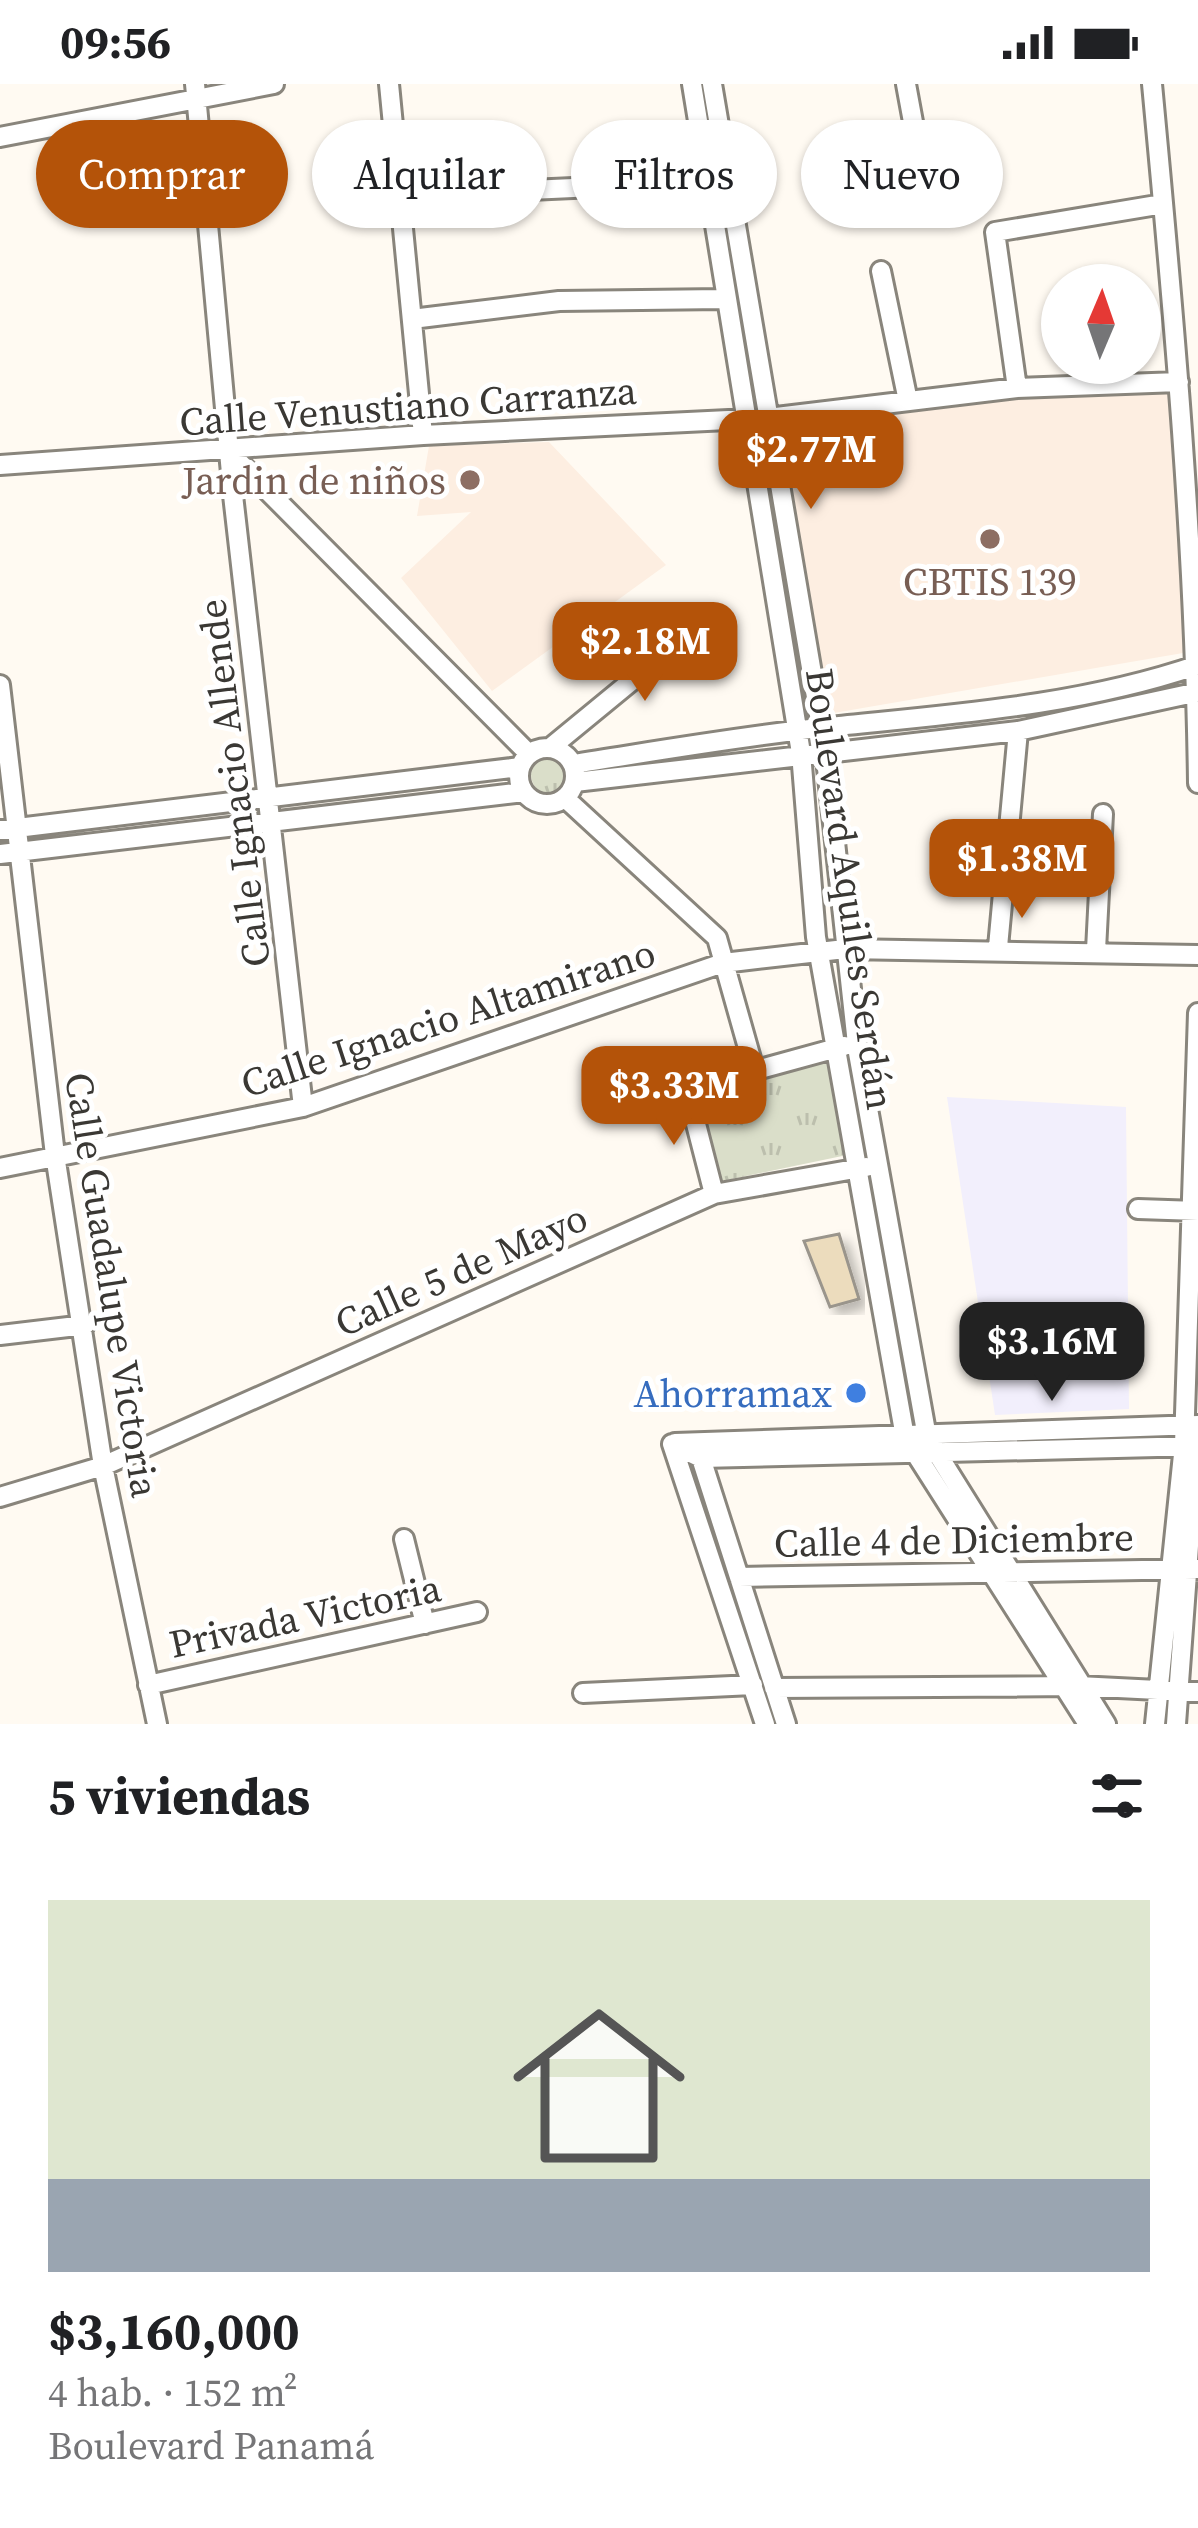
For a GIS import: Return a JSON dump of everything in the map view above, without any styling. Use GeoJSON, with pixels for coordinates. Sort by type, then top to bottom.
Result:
{"type":"FeatureCollection","features":[{"type":"Feature","properties":{"kind":"street"},"geometry":{"type":"LineString","coordinates":[[0,137],[196,91],[274,84]]}},
{"type":"Feature","properties":{"kind":"street"},"geometry":{"type":"LineString","coordinates":[[389,84],[393,120]]}},
{"type":"Feature","properties":{"kind":"street","name":"Boulevard Aquiles Serdán"},"geometry":{"type":"LineString","coordinates":[[692,84],[696,120]]}},
{"type":"Feature","properties":{"kind":"street","name":"Boulevard Aquiles Serdán"},"geometry":{"type":"LineString","coordinates":[[712,84],[825,749],[856,1043],[921,1445]]}},
{"type":"Feature","properties":{"kind":"street"},"geometry":{"type":"LineString","coordinates":[[906,84],[913,120]]}},
{"type":"Feature","properties":{"kind":"street"},"geometry":{"type":"LineString","coordinates":[[1152,84],[1198,665],[1198,783]]}},
{"type":"Feature","properties":{"kind":"street","name":"Calle Ignacio Allende"},"geometry":{"type":"LineString","coordinates":[[196,91],[232,495],[271,797],[303,1107]]}},
{"type":"Feature","properties":{"kind":"street"},"geometry":{"type":"LineString","coordinates":[[1017,388],[995,232],[1163,204]]}},
{"type":"Feature","properties":{"kind":"street"},"geometry":{"type":"LineString","coordinates":[[404,228],[423,434]]}},
{"type":"Feature","properties":{"kind":"street","name":"Boulevard Aquiles Serdán"},"geometry":{"type":"LineString","coordinates":[[711,228],[798,731],[818,950],[856,1169],[921,1445],[1088,1724]]}},
{"type":"Feature","properties":{"kind":"street"},"geometry":{"type":"LineString","coordinates":[[881,272],[908,401]]}},
{"type":"Feature","properties":{"kind":"street"},"geometry":{"type":"LineString","coordinates":[[412,319],[559,301],[723,299]]}},
{"type":"Feature","properties":{"kind":"street","name":"Calle Venustiano Carranza"},"geometry":{"type":"LineString","coordinates":[[0,465],[228,452],[423,434],[768,418],[1017,388],[1179,382]]}},
{"type":"Feature","properties":{"kind":"street"},"geometry":{"type":"LineString","coordinates":[[228,452],[524,760],[524,792]]}},
{"type":"Feature","properties":{"kind":"street"},"geometry":{"type":"LineString","coordinates":[[232,495],[262,486]]}},
{"type":"Feature","properties":{"kind":"street"},"geometry":{"type":"LineString","coordinates":[[10,828],[524,760],[550,748],[707,619]]}},
{"type":"Feature","properties":{"kind":"street"},"geometry":{"type":"LineString","coordinates":[[0,854],[524,792],[543,804],[571,781],[798,731],[1017,708],[1136,686],[1198,665]]}},
{"type":"Feature","properties":{"kind":"street","name":"Calle Guadalupe Victoria"},"geometry":{"type":"LineString","coordinates":[[0,685],[10,828],[23,853],[55,1155],[85,1324],[103,1466],[157,1724]]}},
{"type":"Feature","properties":{"kind":"street"},"geometry":{"type":"LineString","coordinates":[[571,781],[1018,731],[1197,692]]}},
{"type":"Feature","properties":{"kind":"street"},"geometry":{"type":"LineString","coordinates":[[998,947],[1018,731]]}},
{"type":"Feature","properties":{"kind":"street"},"geometry":{"type":"LineString","coordinates":[[550,748],[571,781],[717,938],[754,1069]]}},
{"type":"Feature","properties":{"kind":"street"},"geometry":{"type":"LineString","coordinates":[[1096,950],[1103,814]]}},
{"type":"Feature","properties":{"kind":"street","name":"Calle Ignacio Altamirano"},"geometry":{"type":"LineString","coordinates":[[0,1168],[303,1107],[723,963],[845,949],[998,947],[1198,955]]}},
{"type":"Feature","properties":{"kind":"street"},"geometry":{"type":"LineString","coordinates":[[1175,1724],[1189,1691],[1186,1569],[1193,1435],[1198,1012]]}},
{"type":"Feature","properties":{"kind":"street"},"geometry":{"type":"LineString","coordinates":[[714,1194],[687,1089],[856,1043]]}},
{"type":"Feature","properties":{"kind":"street","name":"Calle 5 de Mayo"},"geometry":{"type":"LineString","coordinates":[[0,1497],[103,1466],[714,1194],[878,1164]]}},
{"type":"Feature","properties":{"kind":"street"},"geometry":{"type":"LineString","coordinates":[[1138,1209],[1194,1210]]}},
{"type":"Feature","properties":{"kind":"street"},"geometry":{"type":"LineString","coordinates":[[0,1335],[85,1324]]}},
{"type":"Feature","properties":{"kind":"street"},"geometry":{"type":"LineString","coordinates":[[672,1444],[701,1458],[1193,1435]]}},
{"type":"Feature","properties":{"kind":"street"},"geometry":{"type":"LineString","coordinates":[[672,1444],[921,1445]]}},
{"type":"Feature","properties":{"kind":"street"},"geometry":{"type":"LineString","coordinates":[[672,1444],[765,1724]]}},
{"type":"Feature","properties":{"kind":"street"},"geometry":{"type":"LineString","coordinates":[[701,1458],[786,1724]]}},
{"type":"Feature","properties":{"kind":"street"},"geometry":{"type":"LineString","coordinates":[[404,1539],[425,1624]]}},
{"type":"Feature","properties":{"kind":"street"},"geometry":{"type":"LineString","coordinates":[[1154,1724],[1186,1569]]}},
{"type":"Feature","properties":{"kind":"street","name":"Calle 4 de Diciembre"},"geometry":{"type":"LineString","coordinates":[[739,1577],[1186,1569]]}},
{"type":"Feature","properties":{"kind":"street","name":"Privada Victoria"},"geometry":{"type":"LineString","coordinates":[[148,1684],[477,1612]]}},
{"type":"Feature","properties":{"kind":"street"},"geometry":{"type":"LineString","coordinates":[[583,1693],[752,1685]]}},
{"type":"Feature","properties":{"kind":"street","name":"Boulevard Aquiles Serdán"},"geometry":{"type":"LineString","coordinates":[[1070,1687],[1106,1724]]}},
{"type":"Feature","properties":{"kind":"street"},"geometry":{"type":"LineString","coordinates":[[774,1688],[1158,1687],[1189,1691]]}},
{"type":"Feature","properties":{"kind":"shaded area","name":"CBTIS 139"},"geometry":{"type":"Polygon","coordinates":[[[1176,390],[1183,653],[828,714],[782,425],[1016,399],[1176,390]]]}},
{"type":"Feature","properties":{"kind":"shaded area"},"geometry":{"type":"Polygon","coordinates":[[[549,442],[666,565],[492,691],[401,578],[471,512],[417,516],[429,446],[549,442]]]}},
{"type":"Feature","properties":{"kind":"shaded area"},"geometry":{"type":"Polygon","coordinates":[[[947,1097],[1126,1107],[1129,1409],[995,1415],[947,1097]]]}},
{"type":"Feature","properties":{"kind":"green space"},"geometry":{"type":"Polygon","coordinates":[[[550,756],[564,761],[569,775],[564,789],[550,794],[536,789],[531,775],[536,761],[550,756]]]}},
{"type":"Feature","properties":{"kind":"green space"},"geometry":{"type":"Polygon","coordinates":[[[830,1055],[847,1155],[722,1181],[695,1094],[830,1055]]]}},
{"type":"Feature","properties":{"kind":"building"},"geometry":{"type":"Polygon","coordinates":[[[839,1234],[859,1299],[830,1307],[804,1241],[839,1234]]]}},
{"type":"Feature","properties":{"kind":"place","name":"Jardin de niños"},"geometry":{"type":"Point","coordinates":[470,480]}},
{"type":"Feature","properties":{"kind":"place","name":"CBTIS 139"},"geometry":{"type":"Point","coordinates":[990,539]}},
{"type":"Feature","properties":{"kind":"place","name":"Ahorramax"},"geometry":{"type":"Point","coordinates":[856,1393]}}]}
